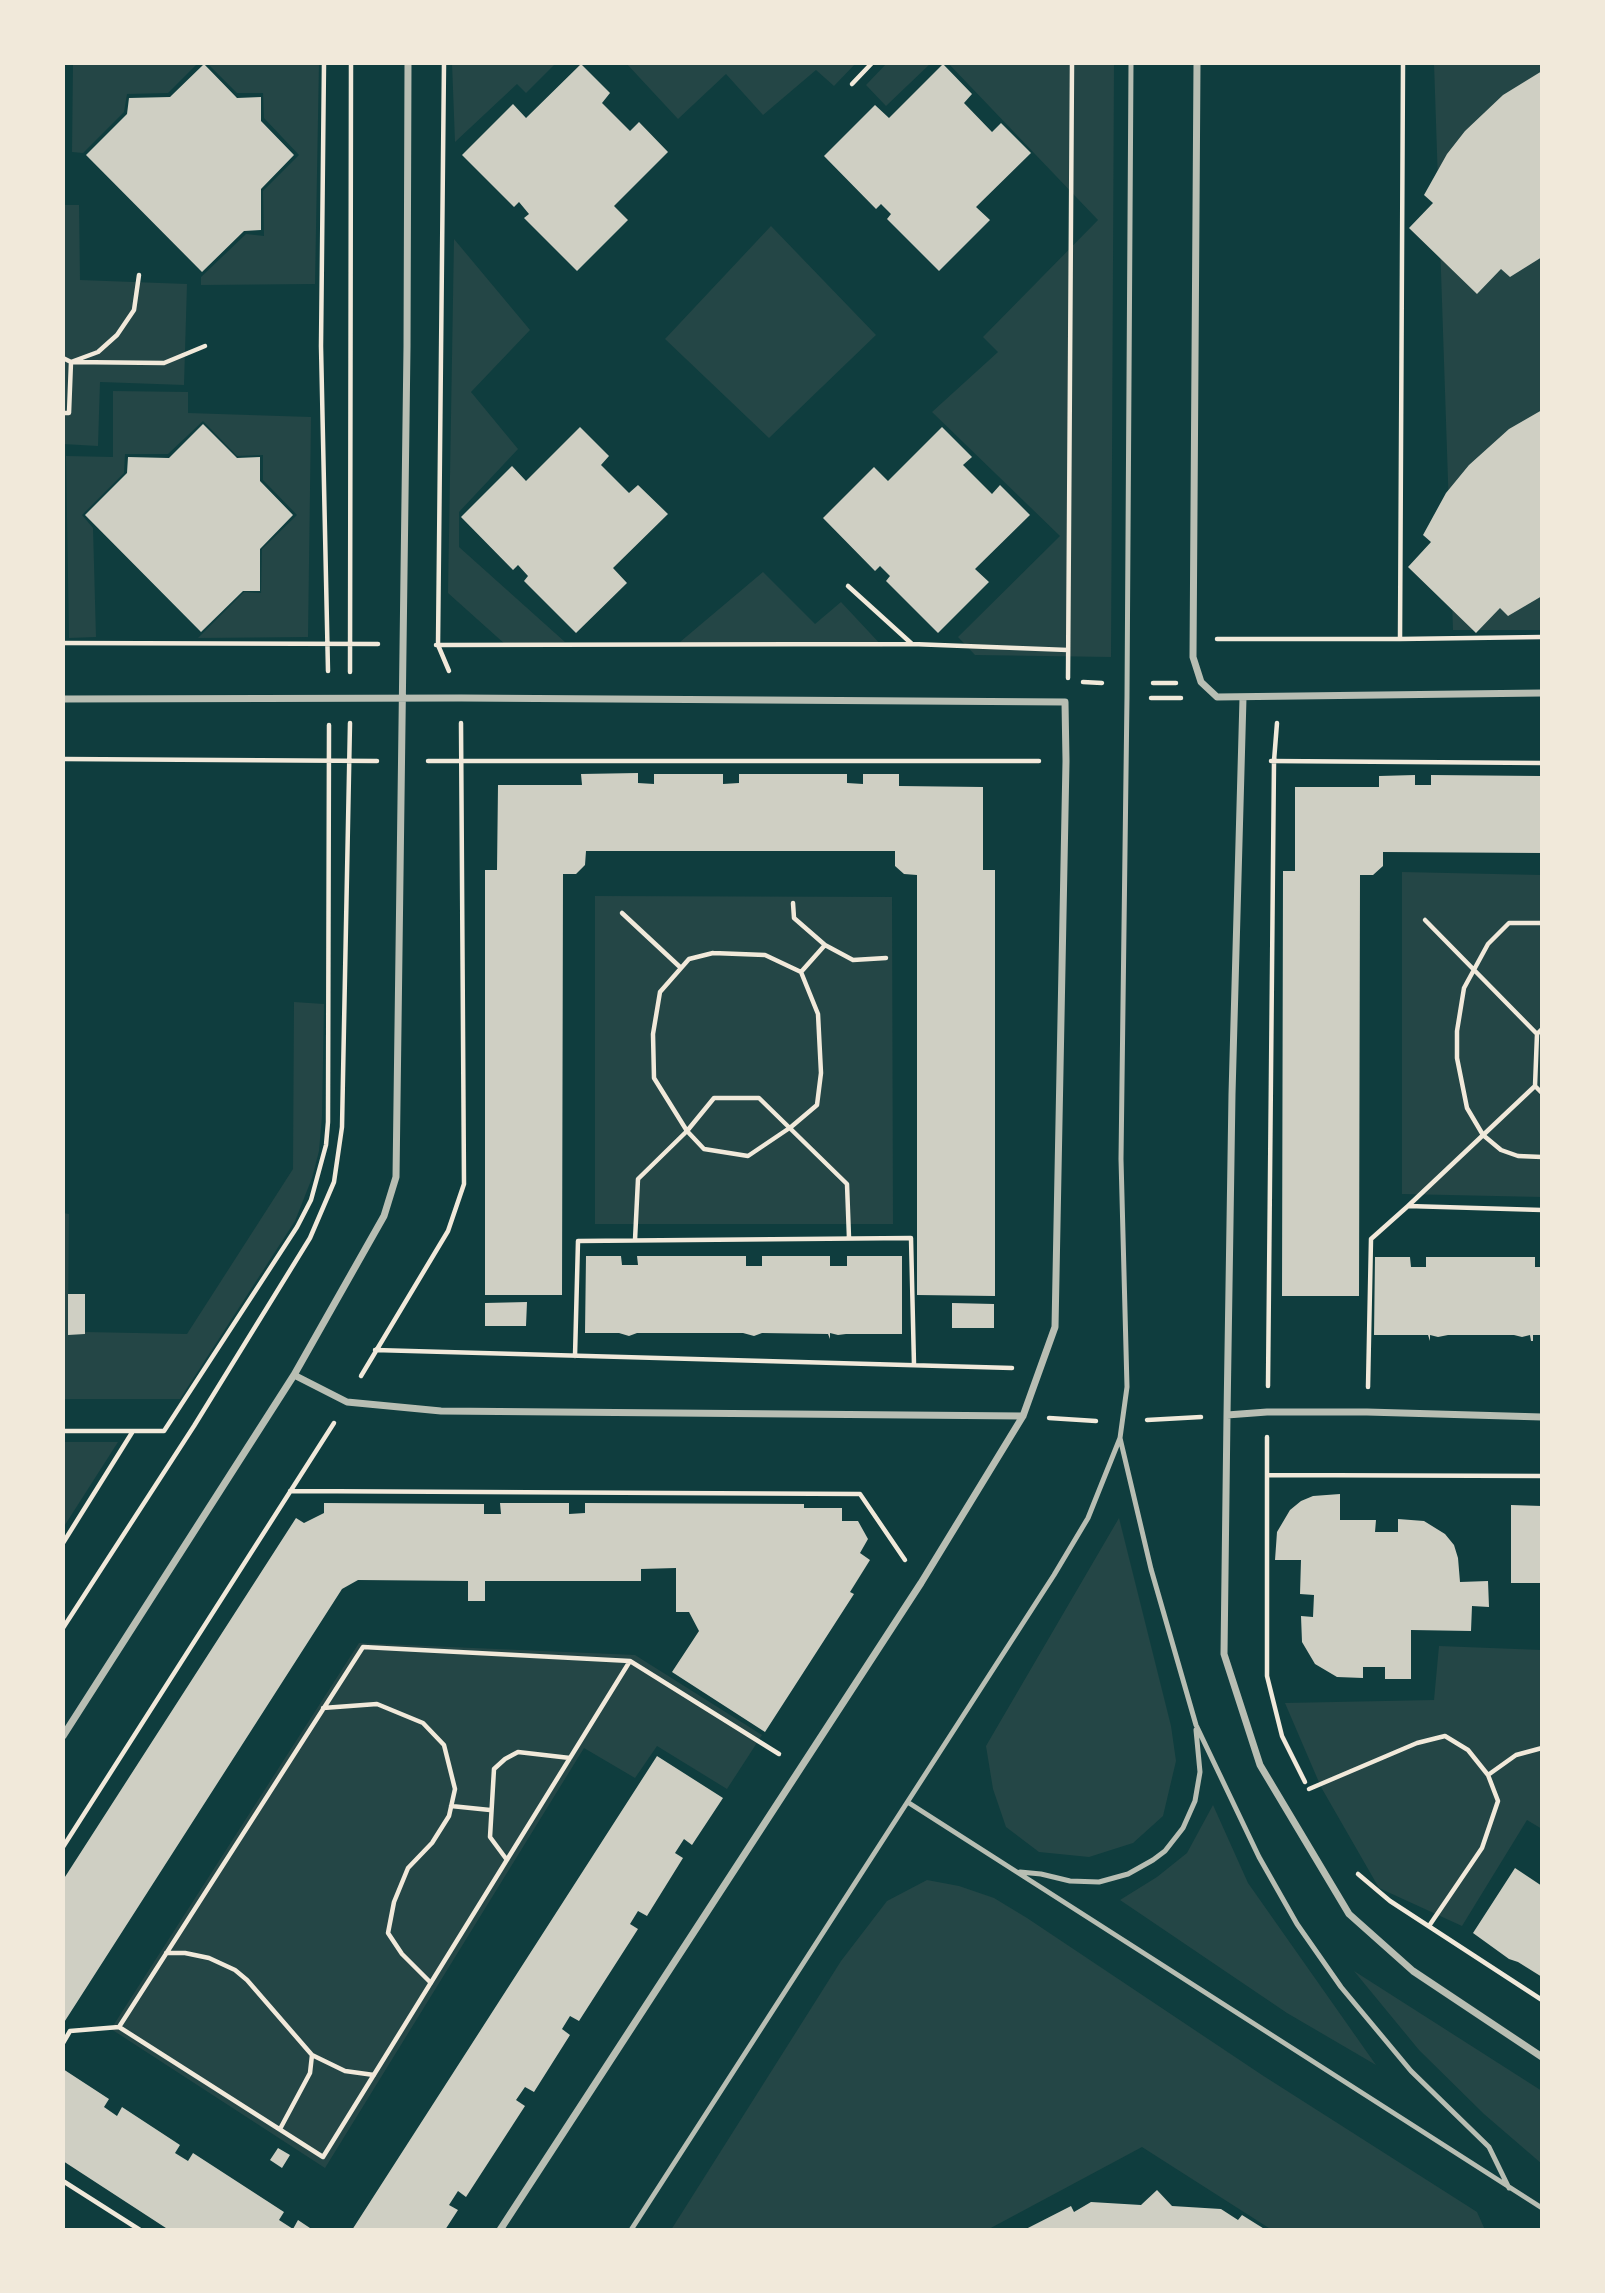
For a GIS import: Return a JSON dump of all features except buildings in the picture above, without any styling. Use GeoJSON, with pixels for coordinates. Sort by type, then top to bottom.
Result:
{"type":"FeatureCollection","features":[{"type":"Feature","properties":{"kind":"street"},"geometry":{"type":"LineString","coordinates":[[63,1736],[294,1375],[384,1216],[396,1177],[408,63]]}},
{"type":"Feature","properties":{"kind":"street"},"geometry":{"type":"LineString","coordinates":[[1197,63],[1193,639],[1194,657],[1201,682],[1217,697],[1243,698],[1542,693]]}},
{"type":"Feature","properties":{"kind":"street"},"geometry":{"type":"LineString","coordinates":[[1243,698],[1232,1094],[1224,1654],[1260,1765],[1349,1914],[1413,1971],[1542,2057]]}},
{"type":"Feature","properties":{"kind":"street"},"geometry":{"type":"LineString","coordinates":[[63,699],[1065,702],[1055,1327],[1041,1368],[1023,1416],[921,1583],[500,2230]]}},
{"type":"Feature","properties":{"kind":"street"},"geometry":{"type":"LineString","coordinates":[[294,1375],[347,1402],[441,1411],[1023,1416]]}},
{"type":"Feature","properties":{"kind":"street"},"geometry":{"type":"LineString","coordinates":[[1227,1415],[1267,1412],[1367,1412],[1542,1417]]}},
{"type":"Feature","properties":{"kind":"lane"},"geometry":{"type":"LineString","coordinates":[[631,2230],[1047,1586],[1088,1518],[1120,1438],[1127,1387],[1121,1159],[1128,697],[1131,63]]}},
{"type":"Feature","properties":{"kind":"lane"},"geometry":{"type":"LineString","coordinates":[[1016,1872],[1041,1874],[1070,1881],[1099,1882],[1128,1874],[1159,1855],[1183,1828],[1195,1801],[1200,1772],[1195,1725],[1151,1569],[1120,1438]]}},
{"type":"Feature","properties":{"kind":"lane"},"geometry":{"type":"LineString","coordinates":[[1195,1725],[1259,1857],[1297,1924],[1340,1987],[1411,2071],[1489,2147],[1509,2188]]}},
{"type":"Feature","properties":{"kind":"lane"},"geometry":{"type":"LineString","coordinates":[[909,1803],[1542,2208]]}},
{"type":"Feature","properties":{"kind":"path"},"geometry":{"type":"LineString","coordinates":[[63,1431],[164,1431],[297,1227],[311,1200],[326,1145],[329,698],[321,346],[324,63]]}},
{"type":"Feature","properties":{"kind":"path"},"geometry":{"type":"LineString","coordinates":[[63,1628],[194,1426],[310,1238],[334,1182],[342,1127],[350,698],[351,63]]}},
{"type":"Feature","properties":{"kind":"path"},"geometry":{"type":"LineString","coordinates":[[852,83],[872,63]]}},
{"type":"Feature","properties":{"kind":"path"},"geometry":{"type":"LineString","coordinates":[[1065,702],[1068,650],[1072,63]]}},
{"type":"Feature","properties":{"kind":"path"},"geometry":{"type":"LineString","coordinates":[[1400,639],[1403,63]]}},
{"type":"Feature","properties":{"kind":"path"},"geometry":{"type":"LineString","coordinates":[[71,362],[98,352],[117,335],[134,310],[139,275]]}},
{"type":"Feature","properties":{"kind":"path"},"geometry":{"type":"LineString","coordinates":[[63,358],[71,362],[164,363],[205,346]]}},
{"type":"Feature","properties":{"kind":"path"},"geometry":{"type":"LineString","coordinates":[[63,413],[69,413],[71,362]]}},
{"type":"Feature","properties":{"kind":"path"},"geometry":{"type":"LineString","coordinates":[[848,586],[912,644]]}},
{"type":"Feature","properties":{"kind":"path"},"geometry":{"type":"LineString","coordinates":[[1193,639],[1542,637]]}},
{"type":"Feature","properties":{"kind":"path"},"geometry":{"type":"LineString","coordinates":[[63,643],[912,644],[1068,650]]}},
{"type":"Feature","properties":{"kind":"path"},"geometry":{"type":"LineString","coordinates":[[63,759],[1066,761]]}},
{"type":"Feature","properties":{"kind":"path"},"geometry":{"type":"LineString","coordinates":[[1242,761],[1542,763]]}},
{"type":"Feature","properties":{"kind":"path"},"geometry":{"type":"LineString","coordinates":[[793,903],[794,918],[825,944],[852,960],[886,958]]}},
{"type":"Feature","properties":{"kind":"path"},"geometry":{"type":"LineString","coordinates":[[622,913],[681,968]]}},
{"type":"Feature","properties":{"kind":"path"},"geometry":{"type":"LineString","coordinates":[[1425,920],[1537,1034]]}},
{"type":"Feature","properties":{"kind":"path"},"geometry":{"type":"LineString","coordinates":[[1542,923],[1509,923],[1488,944],[1464,988],[1457,1031],[1457,1058],[1467,1108],[1483,1135],[1501,1150],[1518,1156],[1542,1157]]}},
{"type":"Feature","properties":{"kind":"path"},"geometry":{"type":"LineString","coordinates":[[801,972],[825,944]]}},
{"type":"Feature","properties":{"kind":"path"},"geometry":{"type":"LineString","coordinates":[[713,953],[765,955],[801,972],[818,1014],[821,1073],[817,1105],[791,1127],[748,1156],[704,1149],[687,1131],[653,1077],[653,1034],[660,992],[689,959],[713,953]]}},
{"type":"Feature","properties":{"kind":"path"},"geometry":{"type":"LineString","coordinates":[[1367,1412],[1371,1239],[1535,1086],[1537,1034],[1542,1029]]}},
{"type":"Feature","properties":{"kind":"path"},"geometry":{"type":"LineString","coordinates":[[1535,1086],[1542,1093]]}},
{"type":"Feature","properties":{"kind":"path"},"geometry":{"type":"LineString","coordinates":[[635,1240],[638,1180],[687,1131],[714,1098],[759,1098],[847,1184],[849,1238]]}},
{"type":"Feature","properties":{"kind":"path"},"geometry":{"type":"LineString","coordinates":[[1408,1206],[1542,1210]]}},
{"type":"Feature","properties":{"kind":"path"},"geometry":{"type":"LineString","coordinates":[[575,1356],[578,1241],[911,1238],[914,1365]]}},
{"type":"Feature","properties":{"kind":"path"},"geometry":{"type":"LineString","coordinates":[[375,1350],[1041,1368]]}},
{"type":"Feature","properties":{"kind":"path"},"geometry":{"type":"LineString","coordinates":[[1023,1416],[1088,1422],[1227,1415]]}},
{"type":"Feature","properties":{"kind":"path"},"geometry":{"type":"LineString","coordinates":[[63,1543],[133,1431]]}},
{"type":"Feature","properties":{"kind":"path"},"geometry":{"type":"LineString","coordinates":[[1267,1475],[1542,1476]]}},
{"type":"Feature","properties":{"kind":"path"},"geometry":{"type":"LineString","coordinates":[[290,1491],[860,1494],[921,1583]]}},
{"type":"Feature","properties":{"kind":"path"},"geometry":{"type":"LineString","coordinates":[[119,2027],[363,1647],[630,1661],[801,1768]]}},
{"type":"Feature","properties":{"kind":"path"},"geometry":{"type":"LineString","coordinates":[[63,2043],[70,2032],[119,2027],[323,2157],[630,1661]]}},
{"type":"Feature","properties":{"kind":"path"},"geometry":{"type":"LineString","coordinates":[[323,1708],[377,1704],[423,1723],[444,1745],[455,1789],[449,1816],[432,1843],[408,1868],[394,1902],[388,1933],[402,1954],[431,1983]]}},
{"type":"Feature","properties":{"kind":"path"},"geometry":{"type":"LineString","coordinates":[[1309,1789],[1417,1743],[1445,1736],[1468,1751],[1488,1775],[1498,1801],[1482,1848],[1429,1927]]}},
{"type":"Feature","properties":{"kind":"path"},"geometry":{"type":"LineString","coordinates":[[1488,1775],[1516,1755],[1542,1748]]}},
{"type":"Feature","properties":{"kind":"path"},"geometry":{"type":"LineString","coordinates":[[507,1860],[490,1838],[494,1769],[518,1752],[570,1758]]}},
{"type":"Feature","properties":{"kind":"path"},"geometry":{"type":"LineString","coordinates":[[451,1806],[490,1810]]}},
{"type":"Feature","properties":{"kind":"path"},"geometry":{"type":"LineString","coordinates":[[166,1953],[185,1953],[209,1958],[234,1970],[247,1980],[312,2055],[345,2071],[374,2075]]}},
{"type":"Feature","properties":{"kind":"path"},"geometry":{"type":"LineString","coordinates":[[279,2129],[310,2073],[312,2055]]}},
{"type":"Feature","properties":{"kind":"path"},"geometry":{"type":"LineString","coordinates":[[63,2181],[141,2230]]}},
{"type":"Feature","properties":{"kind":"shaded area"},"geometry":{"type":"Polygon","coordinates":[[[73,63],[198,63],[168,93],[127,94],[124,112],[83,153],[72,152],[73,63]]]}},
{"type":"Feature","properties":{"kind":"shaded area"},"geometry":{"type":"Polygon","coordinates":[[[207,63],[319,63],[315,284],[201,285],[201,277],[246,234],[264,236],[263,191],[299,155],[264,118],[263,93],[237,93],[207,63]]]}},
{"type":"Feature","properties":{"kind":"shaded area"},"geometry":{"type":"Polygon","coordinates":[[[452,63],[556,63],[526,93],[517,84],[455,142],[452,63]]]}},
{"type":"Feature","properties":{"kind":"shaded area"},"geometry":{"type":"Polygon","coordinates":[[[626,63],[856,63],[834,86],[816,70],[763,115],[726,74],[678,119],[626,63]]]}},
{"type":"Feature","properties":{"kind":"shaded area"},"geometry":{"type":"Polygon","coordinates":[[[887,63],[931,63],[886,106],[866,85],[887,63]]]}},
{"type":"Feature","properties":{"kind":"shaded area"},"geometry":{"type":"Polygon","coordinates":[[[948,63],[1114,63],[1111,657],[975,655],[958,637],[1060,536],[932,412],[998,352],[983,337],[1098,220],[948,63]]]}},
{"type":"Feature","properties":{"kind":"shaded area"},"geometry":{"type":"Polygon","coordinates":[[[1434,63],[1542,63],[1542,630],[1453,630],[1434,63]]]}},
{"type":"Feature","properties":{"kind":"shaded area"},"geometry":{"type":"Polygon","coordinates":[[[63,205],[79,205],[80,280],[187,284],[184,385],[100,382],[98,446],[63,444],[63,205]]]}},
{"type":"Feature","properties":{"kind":"shaded area"},"geometry":{"type":"Polygon","coordinates":[[[771,226],[876,335],[769,438],[665,339],[771,226]]]}},
{"type":"Feature","properties":{"kind":"shaded area"},"geometry":{"type":"Polygon","coordinates":[[[454,239],[530,330],[471,392],[518,449],[459,512],[459,547],[565,642],[506,645],[448,593],[454,239]]]}},
{"type":"Feature","properties":{"kind":"shaded area"},"geometry":{"type":"Polygon","coordinates":[[[113,391],[188,392],[188,413],[311,417],[308,637],[198,638],[244,592],[261,593],[262,549],[297,515],[263,480],[263,455],[237,456],[203,421],[168,454],[125,454],[124,473],[82,515],[93,528],[96,637],[69,638],[66,456],[113,457],[113,391]]]}},
{"type":"Feature","properties":{"kind":"shaded area"},"geometry":{"type":"Polygon","coordinates":[[[763,572],[815,624],[841,602],[883,647],[680,642],[763,572]]]}},
{"type":"Feature","properties":{"kind":"shaded area"},"geometry":{"type":"Polygon","coordinates":[[[1402,872],[1542,875],[1542,1197],[1402,1194],[1402,872]]]}},
{"type":"Feature","properties":{"kind":"shaded area"},"geometry":{"type":"Polygon","coordinates":[[[595,896],[892,897],[893,1224],[595,1224],[595,896]]]}},
{"type":"Feature","properties":{"kind":"shaded area"},"geometry":{"type":"Polygon","coordinates":[[[294,1002],[324,1004],[319,1151],[312,1178],[295,1221],[180,1399],[63,1399],[63,1213],[69,1214],[68,1334],[187,1334],[293,1169],[294,1002]]]}},
{"type":"Feature","properties":{"kind":"shaded area"},"geometry":{"type":"Polygon","coordinates":[[[63,1442],[118,1442],[63,1528],[63,1442]]]}},
{"type":"Feature","properties":{"kind":"shaded area"},"geometry":{"type":"Polygon","coordinates":[[[1119,1518],[1171,1726],[1176,1761],[1163,1816],[1133,1843],[1089,1857],[1039,1852],[1006,1827],[993,1789],[986,1746],[1119,1518]]]}},
{"type":"Feature","properties":{"kind":"shaded area"},"geometry":{"type":"Polygon","coordinates":[[[359,1643],[635,1655],[762,1735],[727,1789],[657,1746],[635,1778],[584,1748],[325,2168],[111,2029],[359,1643]]]}},
{"type":"Feature","properties":{"kind":"shaded area"},"geometry":{"type":"Polygon","coordinates":[[[1439,1646],[1542,1650],[1542,1829],[1527,1820],[1462,1926],[1379,1888],[1321,1787],[1285,1703],[1434,1700],[1439,1646]]]}},
{"type":"Feature","properties":{"kind":"shaded area"},"geometry":{"type":"Polygon","coordinates":[[[1213,1805],[1248,1883],[1376,2065],[1287,2013],[1120,1900],[1157,1877],[1187,1853],[1213,1805]]]}},
{"type":"Feature","properties":{"kind":"shaded area"},"geometry":{"type":"Polygon","coordinates":[[[927,1880],[959,1886],[994,1898],[1027,1918],[1262,2075],[1477,2212],[1485,2230],[1272,2230],[1142,2147],[987,2230],[671,2230],[841,1961],[887,1901],[927,1880]]]}},
{"type":"Feature","properties":{"kind":"shaded area"},"geometry":{"type":"Polygon","coordinates":[[[1354,1971],[1542,2091],[1542,2164],[1484,2114],[1419,2050],[1354,1971]]]}}]}
